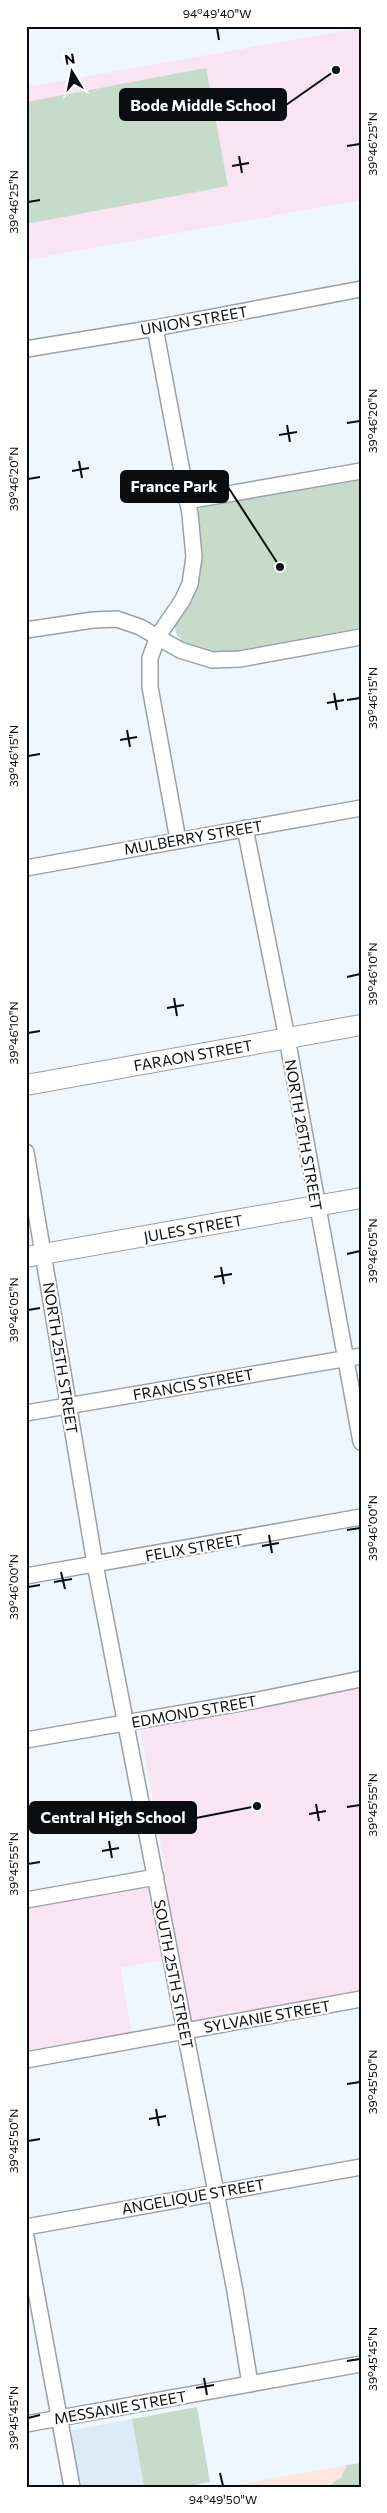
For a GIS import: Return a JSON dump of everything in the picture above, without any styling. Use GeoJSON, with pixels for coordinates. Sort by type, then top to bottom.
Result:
{"type":"FeatureCollection","features":[{"type":"Feature","properties":{"kind":"main road","name":"FARAON STREET"},"geometry":{"type":"LineString","coordinates":[[26,1085],[361,1025]]}},
{"type":"Feature","properties":{"kind":"main road","name":"JULES STREET"},"geometry":{"type":"LineString","coordinates":[[35,1255],[361,1198]]}},
{"type":"Feature","properties":{"kind":"street","name":"UNION STREET"},"geometry":{"type":"LineString","coordinates":[[26,349],[155,328],[361,289]]}},
{"type":"Feature","properties":{"kind":"street"},"geometry":{"type":"LineString","coordinates":[[155,328],[187,502],[194,557],[193,575],[182,601],[158,636],[150,658],[150,686],[178,840]]}},
{"type":"Feature","properties":{"kind":"street"},"geometry":{"type":"LineString","coordinates":[[187,502],[361,471]]}},
{"type":"Feature","properties":{"kind":"street"},"geometry":{"type":"LineString","coordinates":[[26,630],[93,620],[117,619],[158,636],[180,650],[212,660],[240,659],[361,637]]}},
{"type":"Feature","properties":{"kind":"street","name":"MULBERRY STREET"},"geometry":{"type":"LineString","coordinates":[[26,868],[361,808]]}},
{"type":"Feature","properties":{"kind":"street","name":"NORTH 26TH STREET"},"geometry":{"type":"LineString","coordinates":[[245,828],[287,1038],[361,1442]]}},
{"type":"Feature","properties":{"kind":"street","name":"NORTH 25TH STREET"},"geometry":{"type":"LineString","coordinates":[[26,1152],[35,1255],[69,1405],[95,1564]]}},
{"type":"Feature","properties":{"kind":"street","name":"FRANCIS STREET"},"geometry":{"type":"LineString","coordinates":[[26,1413],[361,1356]]}},
{"type":"Feature","properties":{"kind":"street","name":"FELIX STREET"},"geometry":{"type":"LineString","coordinates":[[26,1576],[361,1517]]}},
{"type":"Feature","properties":{"kind":"street","name":"SOUTH 25TH STREET"},"geometry":{"type":"LineString","coordinates":[[95,1564],[216,2192],[250,2384]]}},
{"type":"Feature","properties":{"kind":"street","name":"EDMOND STREET"},"geometry":{"type":"LineString","coordinates":[[26,1740],[361,1680]]}},
{"type":"Feature","properties":{"kind":"street"},"geometry":{"type":"LineString","coordinates":[[26,1900],[156,1877]]}},
{"type":"Feature","properties":{"kind":"street","name":"SYLVANIE STREET"},"geometry":{"type":"LineString","coordinates":[[26,2060],[361,1999]]}},
{"type":"Feature","properties":{"kind":"street","name":"ANGELIQUE STREET"},"geometry":{"type":"LineString","coordinates":[[26,2227],[361,2167]]}},
{"type":"Feature","properties":{"kind":"street"},"geometry":{"type":"LineString","coordinates":[[26,2237],[72,2487]]}},
{"type":"Feature","properties":{"kind":"street","name":"MESSANIE STREET"},"geometry":{"type":"LineString","coordinates":[[26,2424],[361,2364]]}},
{"type":"Feature","properties":{"kind":"shaded area"},"geometry":{"type":"Polygon","coordinates":[[[361,28],[361,200],[26,260],[26,87],[361,28]]]}},
{"type":"Feature","properties":{"kind":"shaded area"},"geometry":{"type":"Polygon","coordinates":[[[361,1686],[361,1993],[197,2021],[191,2017],[181,1957],[120,1968],[132,2033],[26,2051],[26,1907],[167,1881],[140,1727],[361,1686]]]}},
{"type":"Feature","properties":{"kind":"shaded area"},"geometry":{"type":"Polygon","coordinates":[[[132,2419],[144,2487],[80,2487],[70,2436],[72,2430],[132,2419]]]}},
{"type":"Feature","properties":{"kind":"shaded area"},"geometry":{"type":"Polygon","coordinates":[[[347,2465],[341,2477],[328,2487],[225,2487],[347,2465]]]}},
{"type":"Feature","properties":{"kind":"green space"},"geometry":{"type":"Polygon","coordinates":[[[206,68],[228,186],[26,224],[26,102],[206,68]]]}},
{"type":"Feature","properties":{"kind":"green space"},"geometry":{"type":"Polygon","coordinates":[[[361,477],[361,628],[227,653],[203,651],[186,644],[179,638],[175,623],[179,614],[194,514],[204,504],[361,477]]]}},
{"type":"Feature","properties":{"kind":"green space"},"geometry":{"type":"Polygon","coordinates":[[[197,2407],[210,2482],[185,2487],[144,2487],[132,2419],[197,2407]]]}},
{"type":"Feature","properties":{"kind":"green space"},"geometry":{"type":"Polygon","coordinates":[[[361,2463],[361,2487],[328,2487],[341,2477],[347,2465],[361,2463]]]}},
{"type":"Feature","properties":{"kind":"place","name":"Bode Middle School"},"geometry":{"type":"Point","coordinates":[336,70]}},
{"type":"Feature","properties":{"kind":"place","name":"France Park"},"geometry":{"type":"Point","coordinates":[280,567]}},
{"type":"Feature","properties":{"kind":"place","name":"Central High School"},"geometry":{"type":"Point","coordinates":[257,1806]}}]}
